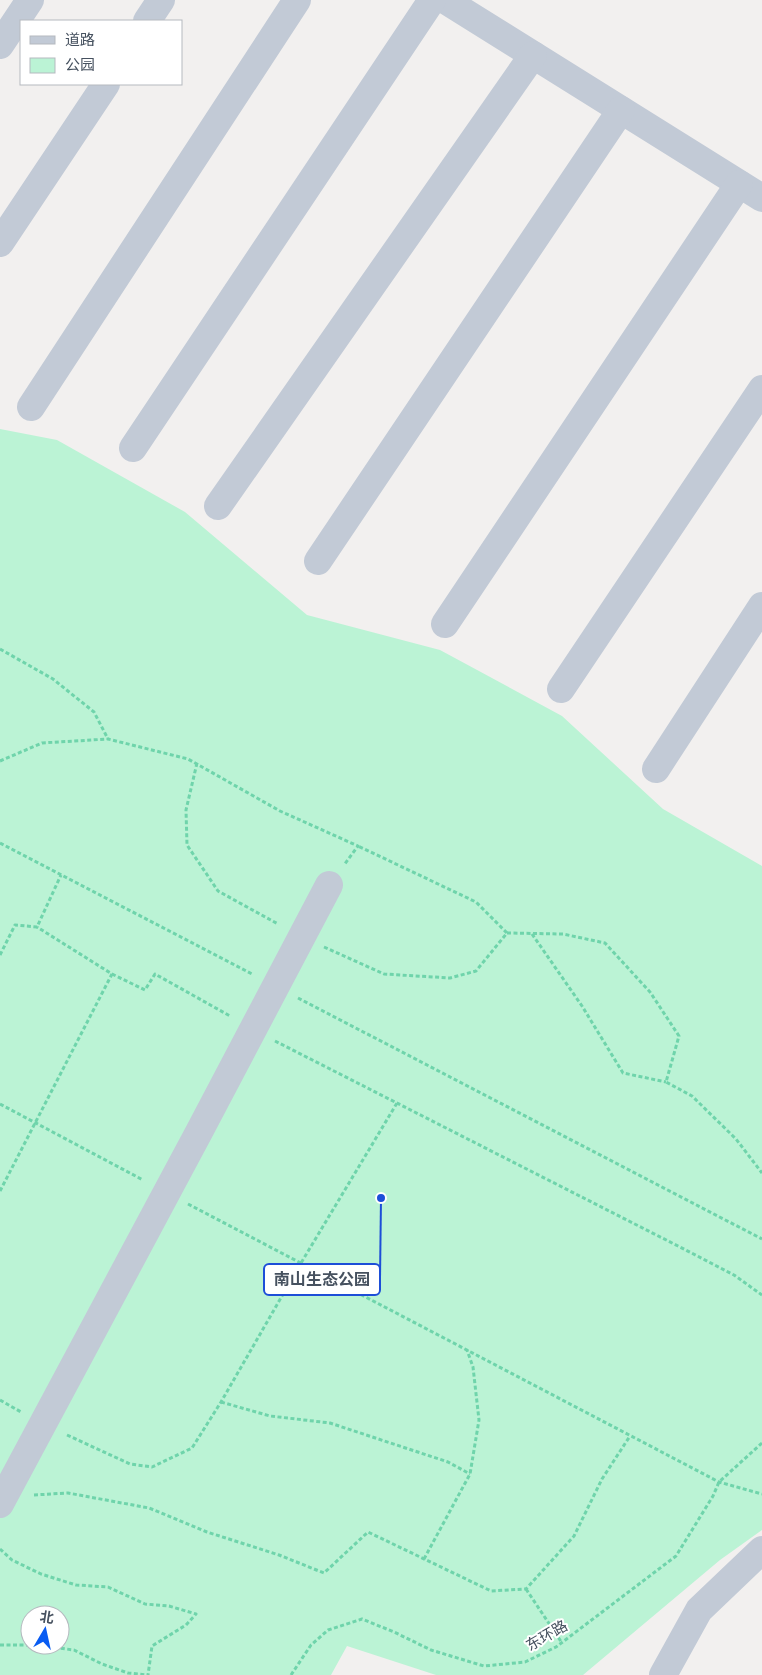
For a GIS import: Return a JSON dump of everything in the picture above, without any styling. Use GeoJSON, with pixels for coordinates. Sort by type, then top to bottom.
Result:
{"type":"FeatureCollection","features":[{"type":"Feature","properties":{"kind":"street"},"geometry":{"type":"LineString","coordinates":[[0,45],[30,0]]}},
{"type":"Feature","properties":{"kind":"street"},"geometry":{"type":"LineString","coordinates":[[148,20],[161,0]]}},
{"type":"Feature","properties":{"kind":"street"},"geometry":{"type":"LineString","coordinates":[[31,407],[297,0]]}},
{"type":"Feature","properties":{"kind":"street"},"geometry":{"type":"LineString","coordinates":[[133,448],[432,0]]}},
{"type":"Feature","properties":{"kind":"street"},"geometry":{"type":"LineString","coordinates":[[445,0],[762,198]]}},
{"type":"Feature","properties":{"kind":"street"},"geometry":{"type":"LineString","coordinates":[[218,506],[533,55]]}},
{"type":"Feature","properties":{"kind":"street"},"geometry":{"type":"LineString","coordinates":[[0,242],[105,85]]}},
{"type":"Feature","properties":{"kind":"street"},"geometry":{"type":"LineString","coordinates":[[318,561],[621,110]]}},
{"type":"Feature","properties":{"kind":"street"},"geometry":{"type":"LineString","coordinates":[[445,624],[739,184]]}},
{"type":"Feature","properties":{"kind":"street"},"geometry":{"type":"LineString","coordinates":[[561,689],[762,389]]}},
{"type":"Feature","properties":{"kind":"street"},"geometry":{"type":"LineString","coordinates":[[656,769],[762,606]]}},
{"type":"Feature","properties":{"kind":"street"},"geometry":{"type":"LineString","coordinates":[[2,1501],[329,886]]}},
{"type":"Feature","properties":{"kind":"street"},"geometry":{"type":"LineString","coordinates":[[663,1675],[699,1610],[762,1550]]}},
{"type":"Feature","properties":{"kind":"path"},"geometry":{"type":"LineString","coordinates":[[0,649],[53,679],[94,712],[108,739]]}},
{"type":"Feature","properties":{"kind":"path"},"geometry":{"type":"LineString","coordinates":[[0,760],[42,743],[108,739],[188,759],[280,812],[358,846],[329,886]]}},
{"type":"Feature","properties":{"kind":"path"},"geometry":{"type":"LineString","coordinates":[[0,843],[762,1239]]}},
{"type":"Feature","properties":{"kind":"path"},"geometry":{"type":"LineString","coordinates":[[36,927],[61,875]]}},
{"type":"Feature","properties":{"kind":"path"},"geometry":{"type":"LineString","coordinates":[[0,955],[15,925],[36,927],[112,974],[144,990],[155,974],[253,1029],[726,1271],[762,1295]]}},
{"type":"Feature","properties":{"kind":"path"},"geometry":{"type":"LineString","coordinates":[[507,933],[563,934],[605,943],[650,992],[678,1036],[666,1082]]}},
{"type":"Feature","properties":{"kind":"path"},"geometry":{"type":"LineString","coordinates":[[531,934],[582,1006],[623,1072],[666,1082],[692,1096],[736,1139],[762,1173]]}},
{"type":"Feature","properties":{"kind":"path"},"geometry":{"type":"LineString","coordinates":[[0,1191],[112,974]]}},
{"type":"Feature","properties":{"kind":"path"},"geometry":{"type":"LineString","coordinates":[[42,1424],[130,1464],[152,1467],[192,1448],[397,1103]]}},
{"type":"Feature","properties":{"kind":"path"},"geometry":{"type":"LineString","coordinates":[[0,1104],[719,1482],[762,1494]]}},
{"type":"Feature","properties":{"kind":"path"},"geometry":{"type":"LineString","coordinates":[[424,1559],[470,1474],[479,1420],[473,1366],[467,1350]]}},
{"type":"Feature","properties":{"kind":"path"},"geometry":{"type":"LineString","coordinates":[[221,1402],[270,1416],[330,1423],[448,1462],[470,1474]]}},
{"type":"Feature","properties":{"kind":"path"},"geometry":{"type":"LineString","coordinates":[[2,1501],[68,1493],[149,1508],[207,1532],[279,1555],[324,1573],[368,1532],[491,1591],[526,1589],[574,1536],[602,1479],[630,1436]]}},
{"type":"Feature","properties":{"kind":"path"},"geometry":{"type":"LineString","coordinates":[[719,1482],[762,1443]]}},
{"type":"Feature","properties":{"kind":"path","name":"东环路"},"geometry":{"type":"LineString","coordinates":[[291,1675],[311,1644],[328,1630],[362,1619],[431,1650],[484,1666],[525,1662],[562,1643],[676,1556],[713,1496],[719,1482]]}},
{"type":"Feature","properties":{"kind":"path"},"geometry":{"type":"LineString","coordinates":[[0,1549],[12,1560],[41,1574],[76,1585],[108,1587],[145,1604],[169,1606],[196,1614],[186,1625],[152,1646],[148,1675],[128,1673],[70,1649]]}},
{"type":"Feature","properties":{"kind":"path"},"geometry":{"type":"LineString","coordinates":[[526,1589],[562,1643]]}},
{"type":"Feature","properties":{"kind":"path"},"geometry":{"type":"LineString","coordinates":[[0,1645],[20,1645]]}},
{"type":"Feature","properties":{"kind":"green space"},"geometry":{"type":"Polygon","coordinates":[[[0,429],[57,440],[185,512],[307,615],[440,650],[562,716],[663,809],[762,866],[762,1530],[720,1560],[583,1675],[436,1675],[347,1646],[331,1675],[0,1675],[0,429]]]}},
{"type":"Feature","properties":{"kind":"place","name":"南山生态公园"},"geometry":{"type":"Point","coordinates":[381,1198]}}]}
